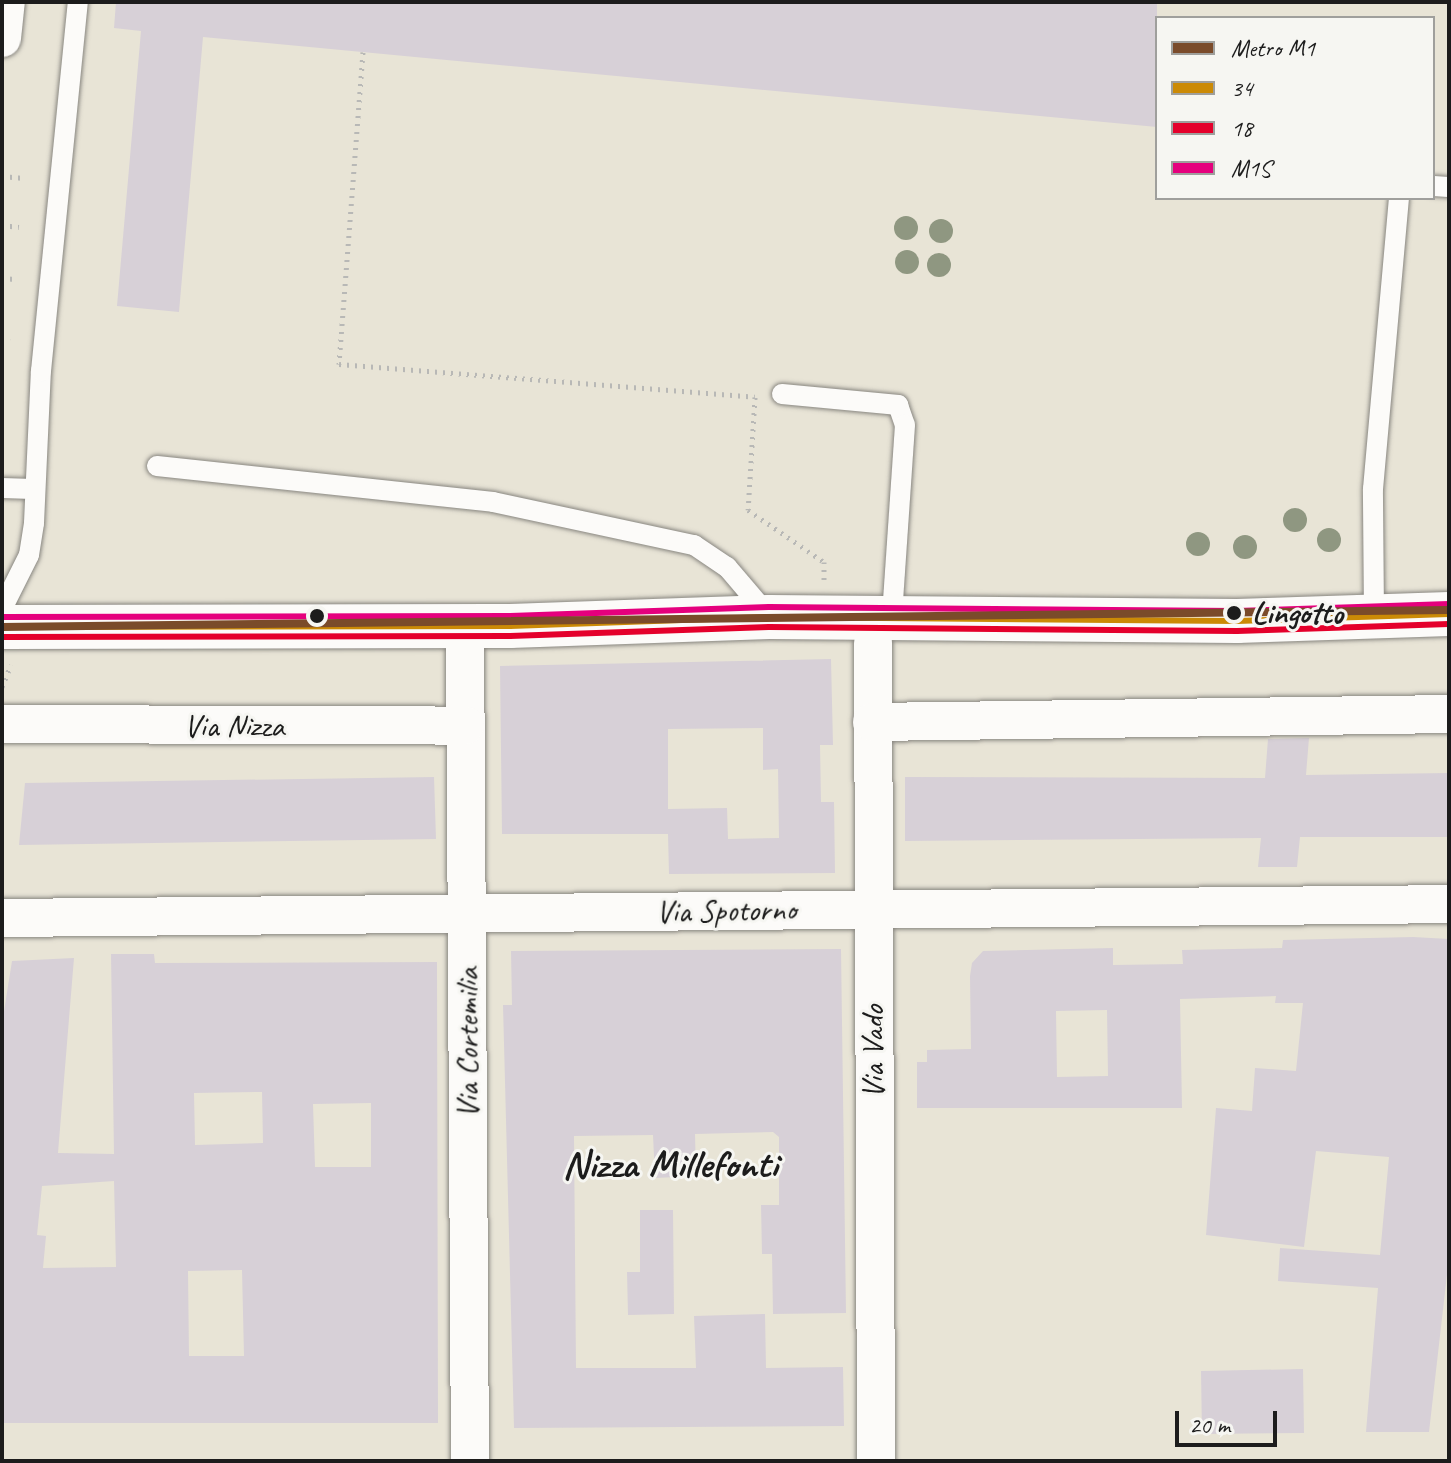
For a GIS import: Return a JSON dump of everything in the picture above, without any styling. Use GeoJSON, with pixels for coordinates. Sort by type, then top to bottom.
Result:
{"type":"FeatureCollection","features":[{"type":"Feature","properties":{"kind":"street"},"geometry":{"type":"LineString","coordinates":[[2,38],[6,2]]}},
{"type":"Feature","properties":{"kind":"street"},"geometry":{"type":"LineString","coordinates":[[2,627],[465,626],[769,617],[825,618],[880,626],[1237,621],[1449,614]]}},
{"type":"Feature","properties":{"kind":"street","name":"Via Cortemilia"},"geometry":{"type":"LineString","coordinates":[[465,626],[470,1461]]}},
{"type":"Feature","properties":{"kind":"street","name":"Via Vado"},"geometry":{"type":"LineString","coordinates":[[876,1461],[872,722],[880,626]]}},
{"type":"Feature","properties":{"kind":"street"},"geometry":{"type":"LineString","coordinates":[[872,722],[1449,714]]}},
{"type":"Feature","properties":{"kind":"street","name":"Via Nizza"},"geometry":{"type":"LineString","coordinates":[[2,724],[465,726]]}},
{"type":"Feature","properties":{"kind":"street","name":"Via Spotorno"},"geometry":{"type":"LineString","coordinates":[[2,918],[1449,904]]}},
{"type":"Feature","properties":{"kind":"lane"},"geometry":{"type":"LineString","coordinates":[[2,609],[29,555],[78,2]]}},
{"type":"Feature","properties":{"kind":"lane"},"geometry":{"type":"LineString","coordinates":[[1374,615],[1373,489],[1399,200]]}},
{"type":"Feature","properties":{"kind":"lane"},"geometry":{"type":"LineString","coordinates":[[782,394],[898,405],[905,425],[880,626]]}},
{"type":"Feature","properties":{"kind":"lane"},"geometry":{"type":"LineString","coordinates":[[157,466],[493,502],[694,545],[727,567],[769,617]]}},
{"type":"Feature","properties":{"kind":"lane"},"geometry":{"type":"LineString","coordinates":[[2,488],[33,489]]}},
{"type":"Feature","properties":{"kind":"path"},"geometry":{"type":"LineString","coordinates":[[363,52],[339,364],[755,397],[748,510],[824,562],[825,618]]}},
{"type":"Feature","properties":{"kind":"path"},"geometry":{"type":"LineString","coordinates":[[2,176],[24,178]]}},
{"type":"Feature","properties":{"kind":"path"},"geometry":{"type":"LineString","coordinates":[[2,225],[19,227]]}},
{"type":"Feature","properties":{"kind":"path"},"geometry":{"type":"LineString","coordinates":[[2,278],[15,279]]}},
{"type":"Feature","properties":{"kind":"path"},"geometry":{"type":"LineString","coordinates":[[2,340],[10,341]]}},
{"type":"Feature","properties":{"kind":"building"},"geometry":{"type":"Polygon","coordinates":[[[116,2],[1157,2],[1155,127],[203,37],[179,312],[117,306],[141,31],[114,28],[116,2]]]}},
{"type":"Feature","properties":{"kind":"building"},"geometry":{"type":"Polygon","coordinates":[[[831,659],[833,745],[820,745],[821,802],[834,802],[835,873],[669,874],[668,834],[502,834],[500,666],[831,659]],[[763,728],[668,729],[668,809],[727,808],[728,839],[779,838],[778,769],[763,770],[763,728]]]}},
{"type":"Feature","properties":{"kind":"building"},"geometry":{"type":"Polygon","coordinates":[[[1309,738],[1306,775],[1449,773],[1449,837],[1300,837],[1297,867],[1258,867],[1261,838],[905,841],[905,777],[1265,778],[1268,739],[1309,738]]]}},
{"type":"Feature","properties":{"kind":"building"},"geometry":{"type":"Polygon","coordinates":[[[434,777],[436,839],[19,845],[25,783],[434,777]]]}},
{"type":"Feature","properties":{"kind":"building"},"geometry":{"type":"Polygon","coordinates":[[[1449,939],[1449,1257],[1429,1432],[1366,1432],[1378,1288],[1278,1281],[1280,1248],[1380,1255],[1389,1157],[1316,1151],[1304,1247],[1206,1235],[1216,1108],[1252,1111],[1255,1068],[1296,1071],[1303,1003],[1275,1003],[1276,996],[1180,999],[1182,1108],[917,1108],[917,1062],[927,1062],[927,1050],[971,1049],[970,976],[972,963],[983,951],[1113,948],[1113,965],[1183,964],[1182,950],[1282,948],[1283,940],[1449,939]],[[1107,1010],[1056,1011],[1057,1077],[1108,1076],[1107,1010]]]}},
{"type":"Feature","properties":{"kind":"building"},"geometry":{"type":"Polygon","coordinates":[[[841,949],[846,1313],[773,1314],[772,1254],[762,1254],[761,1205],[779,1205],[779,1137],[773,1132],[695,1134],[696,1176],[655,1178],[653,1135],[574,1136],[576,1368],[696,1368],[694,1316],[765,1314],[766,1368],[843,1367],[844,1426],[514,1428],[503,1005],[512,1005],[511,951],[841,949]]]}},
{"type":"Feature","properties":{"kind":"building"},"geometry":{"type":"Polygon","coordinates":[[[111,954],[154,954],[155,963],[437,962],[438,1423],[2,1423],[2,1024],[12,961],[74,958],[58,1153],[114,1154],[111,954]],[[262,1092],[194,1093],[195,1145],[263,1143],[262,1092]],[[371,1103],[313,1104],[315,1167],[371,1167],[371,1103]],[[114,1181],[42,1186],[37,1235],[46,1236],[43,1268],[116,1267],[114,1181]],[[242,1270],[188,1271],[189,1356],[244,1356],[242,1270]]]}},
{"type":"Feature","properties":{"kind":"building"},"geometry":{"type":"Polygon","coordinates":[[[640,1210],[673,1210],[674,1314],[628,1315],[627,1272],[640,1272],[640,1210]]]}},
{"type":"Feature","properties":{"kind":"building"},"geometry":{"type":"Polygon","coordinates":[[[1303,1369],[1304,1433],[1202,1434],[1201,1371],[1303,1369]]]}},
{"type":"Feature","properties":{"kind":"metro line","name":"M1"},"geometry":{"type":"LineString","coordinates":[[2,627],[1449,610]]}},
{"type":"Feature","properties":{"kind":"transit line","name":"M1S"},"geometry":{"type":"LineString","coordinates":[[2,617],[510,616],[769,607],[1237,611],[1449,604]]}},
{"type":"Feature","properties":{"kind":"transit line","name":"34"},"geometry":{"type":"LineString","coordinates":[[2,627],[510,626],[769,617],[1237,621],[1449,614]]}},
{"type":"Feature","properties":{"kind":"transit line","name":"18"},"geometry":{"type":"LineString","coordinates":[[2,637],[510,636],[769,627],[1237,631],[1449,624]]}},
{"type":"Feature","properties":{"kind":"place","name":"Lingotto"},"geometry":{"type":"Point","coordinates":[1234,613]}},
{"type":"Feature","properties":{"kind":"district","name":"Nizza Millefonti"},"geometry":{"type":"Point","coordinates":[670,1164]}}]}
